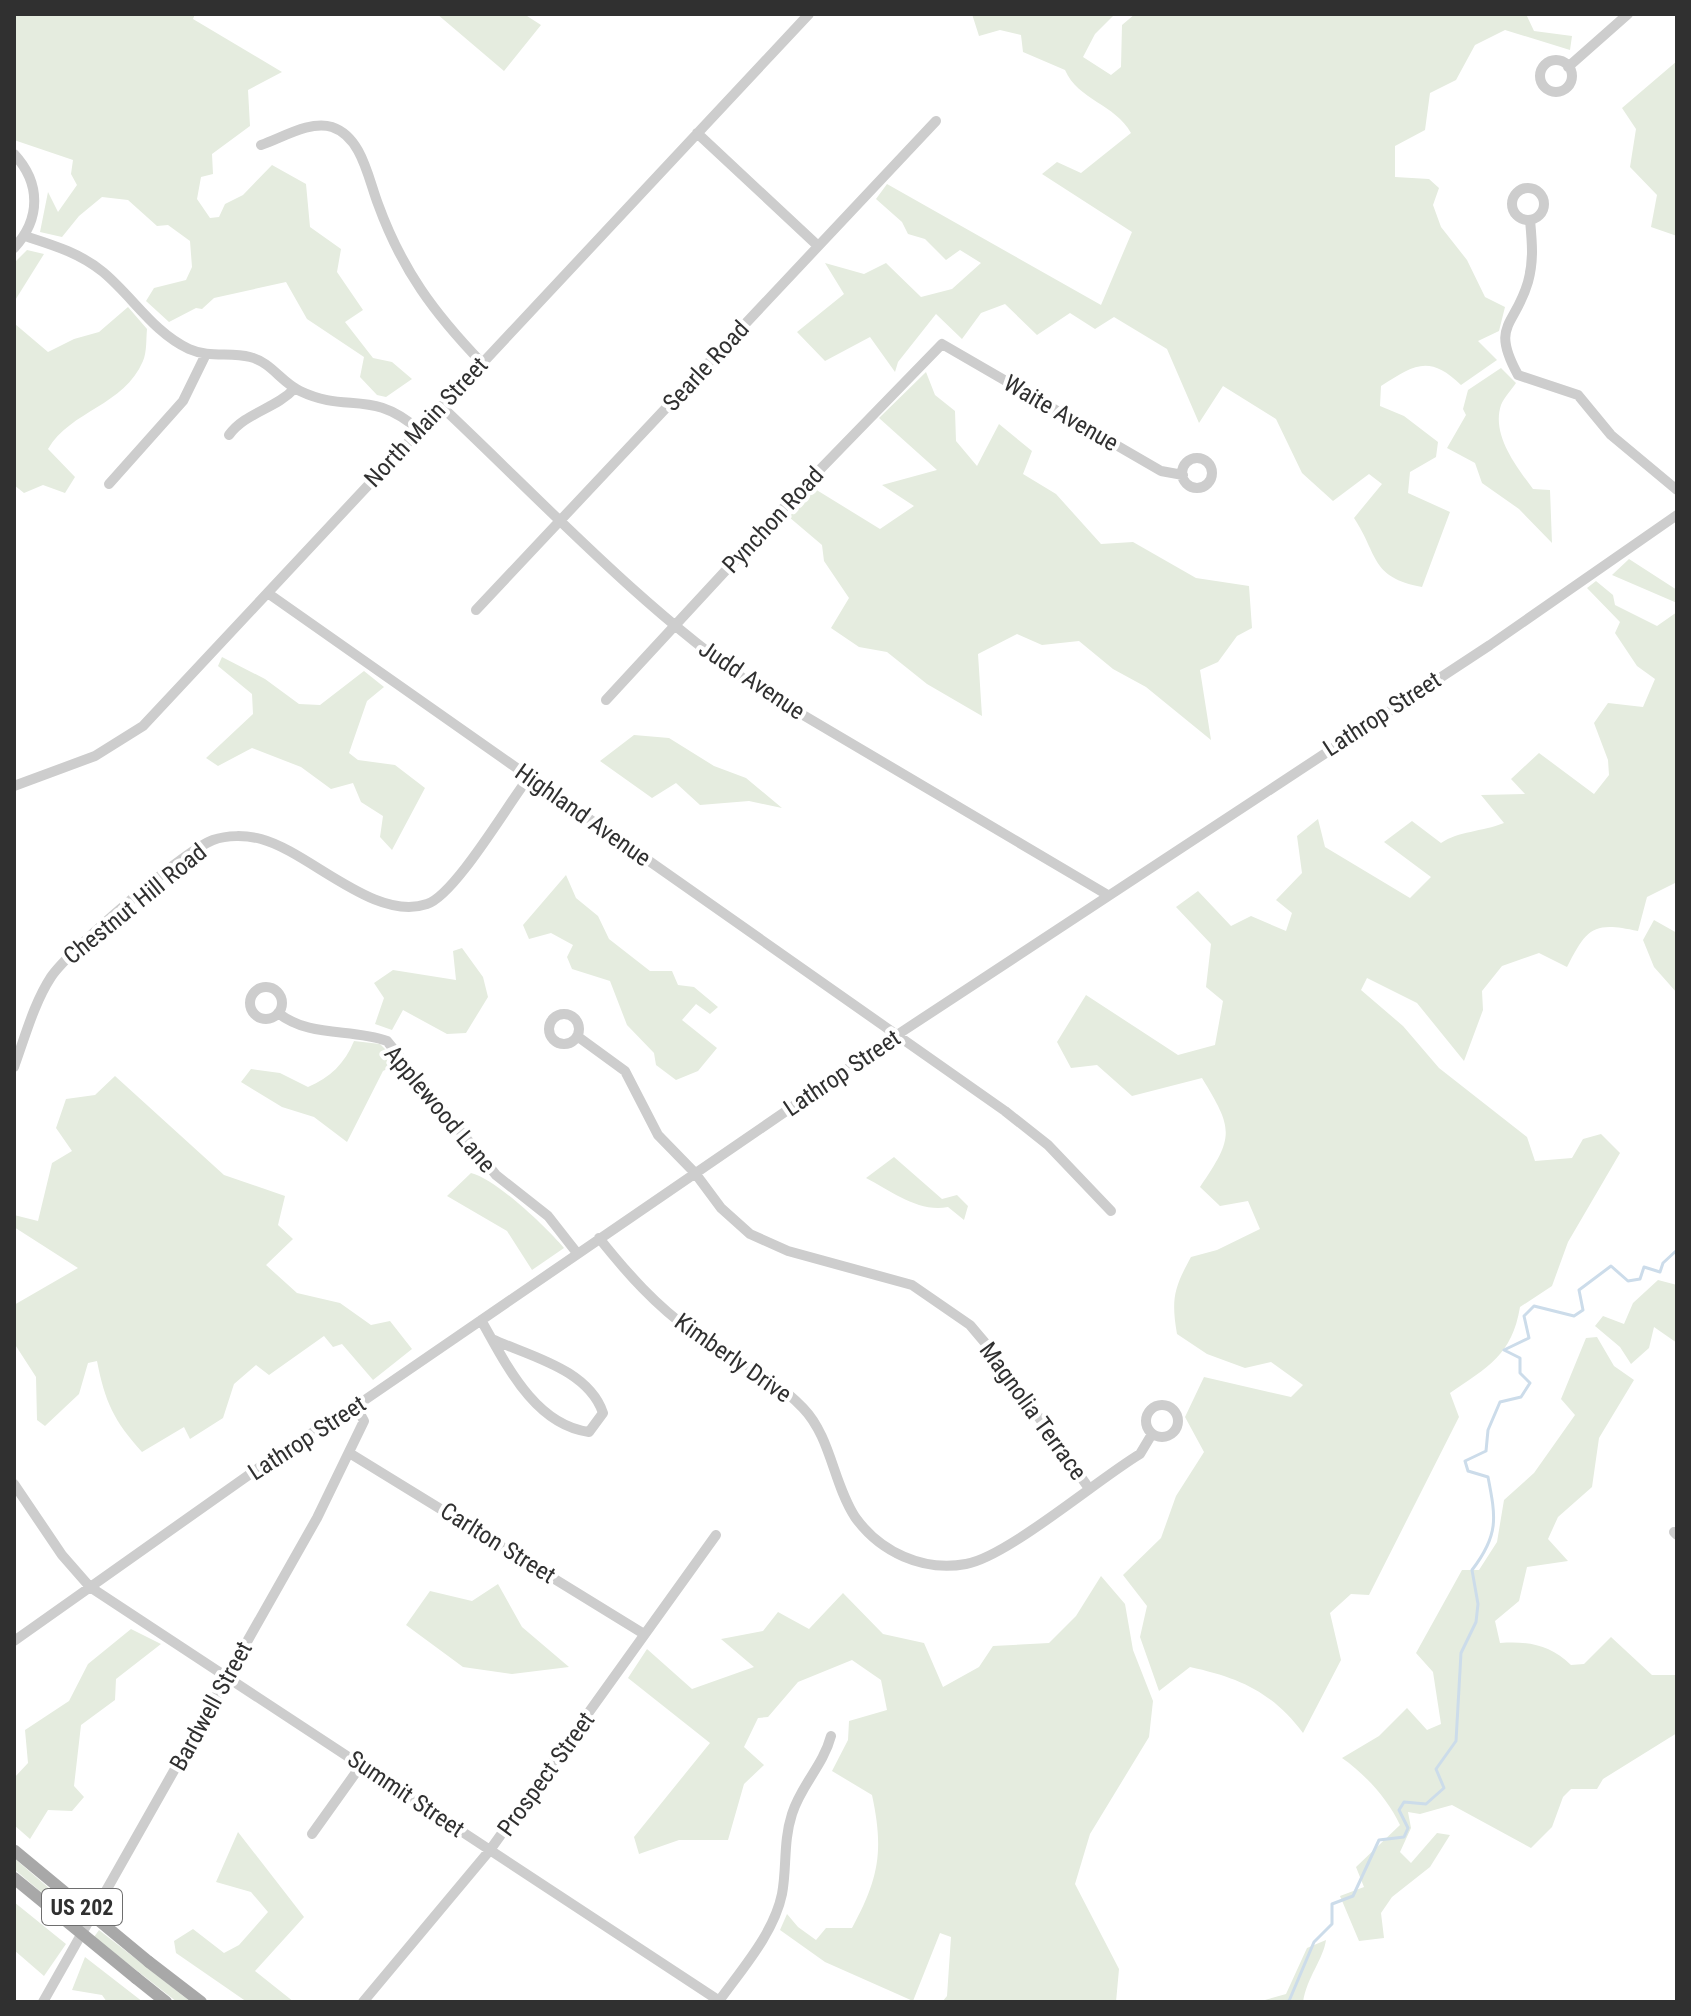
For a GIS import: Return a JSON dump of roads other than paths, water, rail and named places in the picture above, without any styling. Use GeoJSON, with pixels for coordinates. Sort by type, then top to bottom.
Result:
{"type":"FeatureCollection","features":[{"type":"Feature","properties":{"kind":"main road","name":"US 202"},"geometry":{"type":"LineString","coordinates":[[14,1851],[201,2002]]}},
{"type":"Feature","properties":{"kind":"main road","name":"US 202"},"geometry":{"type":"LineString","coordinates":[[14,1878],[166,2002]]}},
{"type":"Feature","properties":{"kind":"street","name":"North Main Street"},"geometry":{"type":"LineString","coordinates":[[14,786],[56,773],[133,734],[269,594],[809,14]]}},
{"type":"Feature","properties":{"kind":"street"},"geometry":{"type":"LineString","coordinates":[[1568,67],[1628,14]]}},
{"type":"Feature","properties":{"kind":"street","name":"Searle Road"},"geometry":{"type":"LineString","coordinates":[[476,610],[936,121]]}},
{"type":"Feature","properties":{"kind":"street"},"geometry":{"type":"LineString","coordinates":[[261,145],[315,125],[334,128],[354,145],[364,160],[378,205],[416,286],[437,315],[482,363]]}},
{"type":"Feature","properties":{"kind":"street"},"geometry":{"type":"LineString","coordinates":[[697,133],[817,245]]}},
{"type":"Feature","properties":{"kind":"street"},"geometry":{"type":"LineString","coordinates":[[14,154],[34,183],[35,210],[25,236],[14,248]]}},
{"type":"Feature","properties":{"kind":"street"},"geometry":{"type":"LineString","coordinates":[[1530,220],[1534,257],[1527,286],[1505,331],[1505,352],[1518,375],[1578,395],[1611,435],[1677,490]]}},
{"type":"Feature","properties":{"kind":"street"},"geometry":{"type":"LineString","coordinates":[[25,236],[64,249],[95,266],[166,336],[206,354],[255,358],[295,388],[329,399],[382,405],[419,430]]}},
{"type":"Feature","properties":{"kind":"street","name":"Waite Avenue"},"geometry":{"type":"LineString","coordinates":[[942,344],[1161,471],[1183,475]]}},
{"type":"Feature","properties":{"kind":"street","name":"Pynchon Road"},"geometry":{"type":"LineString","coordinates":[[606,700],[942,344]]}},
{"type":"Feature","properties":{"kind":"street"},"geometry":{"type":"LineString","coordinates":[[109,484],[183,401],[206,354]]}},
{"type":"Feature","properties":{"kind":"street"},"geometry":{"type":"LineString","coordinates":[[229,435],[241,422],[279,401],[295,388]]}},
{"type":"Feature","properties":{"kind":"street","name":"Judd Avenue"},"geometry":{"type":"LineString","coordinates":[[441,406],[676,626],[754,686],[1106,894]]}},
{"type":"Feature","properties":{"kind":"street","name":"Lathrop Street"},"geometry":{"type":"LineString","coordinates":[[14,1641],[284,1450],[356,1406],[1106,894],[1490,645],[1677,515]]}},
{"type":"Feature","properties":{"kind":"street","name":"Highland Avenue"},"geometry":{"type":"LineString","coordinates":[[269,594],[1029,1129],[1111,1211]]}},
{"type":"Feature","properties":{"kind":"street","name":"Chestnut Hill Road"},"geometry":{"type":"LineString","coordinates":[[14,1067],[37,1005],[57,968],[110,919],[193,851],[224,837],[262,839],[392,905],[427,904],[442,896],[457,878],[529,777]]}},
{"type":"Feature","properties":{"kind":"street","name":"Applewood Lane"},"geometry":{"type":"LineString","coordinates":[[278,1013],[292,1024],[318,1031],[374,1036],[387,1041],[496,1175],[548,1216],[577,1253]]}},
{"type":"Feature","properties":{"kind":"street","name":"Magnolia Terrace"},"geometry":{"type":"LineString","coordinates":[[577,1036],[625,1071],[658,1135],[695,1173],[737,1224],[769,1245],[912,1285],[950,1309],[992,1351],[1088,1487]]}},
{"type":"Feature","properties":{"kind":"street","name":"Kimberly Drive"},"geometry":{"type":"LineString","coordinates":[[599,1238],[660,1307],[780,1386],[805,1410],[817,1427],[855,1516],[872,1537],[892,1551],[924,1564],[968,1564],[1019,1538],[1088,1487],[1140,1454],[1152,1434]]}},
{"type":"Feature","properties":{"kind":"street"},"geometry":{"type":"LineString","coordinates":[[481,1320],[521,1390],[569,1426],[586,1432],[597,1426],[603,1413],[594,1394],[549,1363],[492,1339]]}},
{"type":"Feature","properties":{"kind":"street","name":"Bardwell Street"},"geometry":{"type":"LineString","coordinates":[[43,2002],[351,1454],[364,1421],[356,1406]]}},
{"type":"Feature","properties":{"kind":"street","name":"Carlton Street"},"geometry":{"type":"LineString","coordinates":[[351,1454],[644,1634]]}},
{"type":"Feature","properties":{"kind":"street","name":"Summit Street"},"geometry":{"type":"LineString","coordinates":[[14,1484],[62,1555],[90,1587],[720,2001]]}},
{"type":"Feature","properties":{"kind":"street"},"geometry":{"type":"LineString","coordinates":[[14,1509],[26,1502]]}},
{"type":"Feature","properties":{"kind":"street","name":"Prospect Street"},"geometry":{"type":"LineString","coordinates":[[363,2002],[490,1850],[716,1535]]}},
{"type":"Feature","properties":{"kind":"street"},"geometry":{"type":"LineString","coordinates":[[720,2001],[757,1949],[778,1910],[792,1814],[800,1793],[822,1763],[831,1736]]}},
{"type":"Feature","properties":{"kind":"street"},"geometry":{"type":"LineString","coordinates":[[312,1834],[362,1764]]}},
{"type":"Feature","properties":{"kind":"waterway"},"geometry":{"type":"LineString","coordinates":[[1283,2002],[1289,2001],[1314,1942],[1332,1924],[1332,1904],[1353,1896],[1379,1840],[1404,1837],[1408,1828],[1399,1810],[1404,1802],[1426,1804],[1444,1788],[1436,1769],[1456,1741],[1461,1653],[1476,1622],[1478,1604],[1472,1570],[1487,1546],[1494,1515],[1488,1477],[1468,1471],[1465,1461],[1486,1451],[1488,1430],[1500,1402],[1521,1397],[1530,1383],[1520,1373],[1520,1358],[1504,1350],[1529,1338],[1524,1316],[1534,1306],[1574,1316],[1583,1310],[1579,1290],[1611,1266],[1628,1281],[1640,1279],[1644,1267],[1660,1272],[1663,1263],[1677,1250]]}}]}
